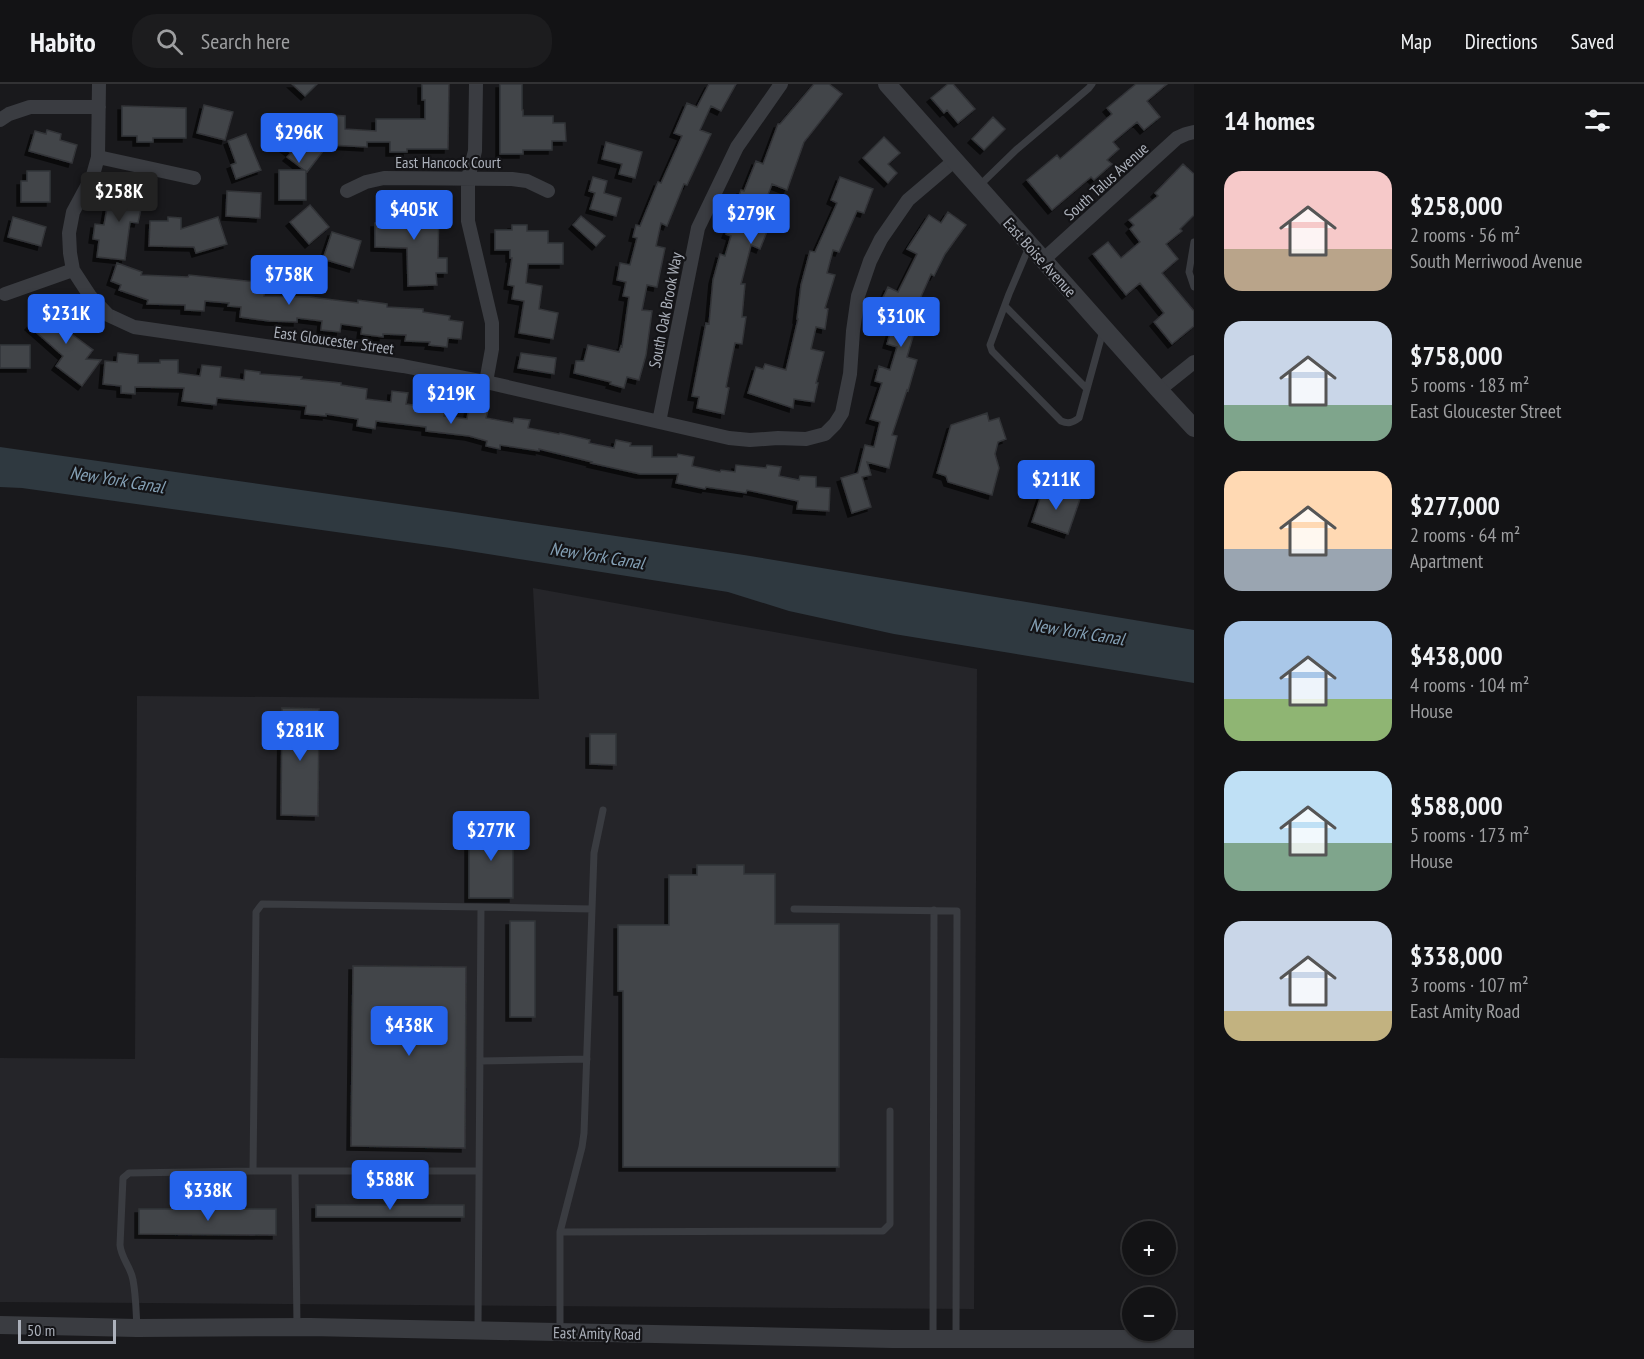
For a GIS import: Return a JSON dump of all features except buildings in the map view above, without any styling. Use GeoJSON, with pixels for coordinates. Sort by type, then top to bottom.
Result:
{"type":"FeatureCollection","features":[{"type":"Feature","properties":{"kind":"street"},"geometry":{"type":"LineString","coordinates":[[5,294],[73,270],[69,233],[73,212],[93,175],[98,157],[99,84]]}},
{"type":"Feature","properties":{"kind":"street"},"geometry":{"type":"LineString","coordinates":[[476,84],[475,151],[468,178],[468,221],[492,323],[492,349],[486,382]]}},
{"type":"Feature","properties":{"kind":"street","name":"South Oak Brook Way"},"geometry":{"type":"LineString","coordinates":[[659,422],[698,228],[737,147],[781,84]]}},
{"type":"Feature","properties":{"kind":"street","name":"East Boise Avenue"},"geometry":{"type":"LineString","coordinates":[[887,84],[1194,428]]}},
{"type":"Feature","properties":{"kind":"street"},"geometry":{"type":"LineString","coordinates":[[0,120],[9,114],[30,107],[99,107]]}},
{"type":"Feature","properties":{"kind":"street","name":"South Talus Avenue"},"geometry":{"type":"LineString","coordinates":[[1043,260],[1177,138],[1194,132]]}},
{"type":"Feature","properties":{"kind":"street"},"geometry":{"type":"LineString","coordinates":[[98,157],[194,178]]}},
{"type":"Feature","properties":{"kind":"street","name":"East Gloucester Street"},"geometry":{"type":"LineString","coordinates":[[73,270],[90,296],[108,315],[134,327],[403,366],[486,382],[729,438],[806,440],[825,434],[843,413],[850,374],[852,331],[858,296],[870,261],[881,239],[908,200],[955,160]]}},
{"type":"Feature","properties":{"kind":"street","name":"East Hancock Court"},"geometry":{"type":"LineString","coordinates":[[348,191],[366,182],[384,178],[468,178],[527,181],[548,191]]}},
{"type":"Feature","properties":{"kind":"street"},"geometry":{"type":"LineString","coordinates":[[1159,390],[1194,362]]}},
{"type":"Feature","properties":{"kind":"street","name":"East Amity Road"},"geometry":{"type":"LineString","coordinates":[[0,1325],[137,1328],[297,1327],[933,1339],[1194,1339]]}},
{"type":"Feature","properties":{"kind":"lane"},"geometry":{"type":"LineString","coordinates":[[978,187],[1016,150],[1092,84]]}},
{"type":"Feature","properties":{"kind":"lane"},"geometry":{"type":"LineString","coordinates":[[1194,242],[1189,272],[1194,287]]}},
{"type":"Feature","properties":{"kind":"lane"},"geometry":{"type":"LineString","coordinates":[[1030,245],[990,345],[993,351],[1061,421],[1073,422],[1078,418],[1104,329]]}},
{"type":"Feature","properties":{"kind":"lane"},"geometry":{"type":"LineString","coordinates":[[1005,306],[1087,389]]}},
{"type":"Feature","properties":{"kind":"lane"},"geometry":{"type":"LineString","coordinates":[[561,1332],[560,1232],[584,1133],[594,853],[603,810]]}},
{"type":"Feature","properties":{"kind":"lane"},"geometry":{"type":"LineString","coordinates":[[253,1171],[256,912],[262,904],[592,909]]}},
{"type":"Feature","properties":{"kind":"lane"},"geometry":{"type":"LineString","coordinates":[[478,1331],[481,907]]}},
{"type":"Feature","properties":{"kind":"lane"},"geometry":{"type":"LineString","coordinates":[[794,909],[957,911],[956,1339]]}},
{"type":"Feature","properties":{"kind":"lane"},"geometry":{"type":"LineString","coordinates":[[933,1339],[934,910]]}},
{"type":"Feature","properties":{"kind":"lane"},"geometry":{"type":"LineString","coordinates":[[480,1061],[587,1059]]}},
{"type":"Feature","properties":{"kind":"lane"},"geometry":{"type":"LineString","coordinates":[[560,1232],[883,1231],[890,1224],[890,1111]]}},
{"type":"Feature","properties":{"kind":"lane"},"geometry":{"type":"LineString","coordinates":[[295,1171],[297,1327]]}},
{"type":"Feature","properties":{"kind":"lane"},"geometry":{"type":"LineString","coordinates":[[137,1328],[134,1281],[120,1253],[123,1178],[129,1173],[479,1172]]}},
{"type":"Feature","properties":{"kind":"shaded area"},"geometry":{"type":"Polygon","coordinates":[[[533,588],[977,669],[974,1309],[0,1302],[0,1058],[135,1059],[137,696],[539,699],[533,588]]]}},
{"type":"Feature","properties":{"kind":"water","name":"New York Canal"},"geometry":{"type":"Polygon","coordinates":[[[0,447],[744,555],[1194,630],[1194,683],[894,634],[789,611],[728,592],[450,548],[22,488],[0,487],[0,447]]]}}]}
